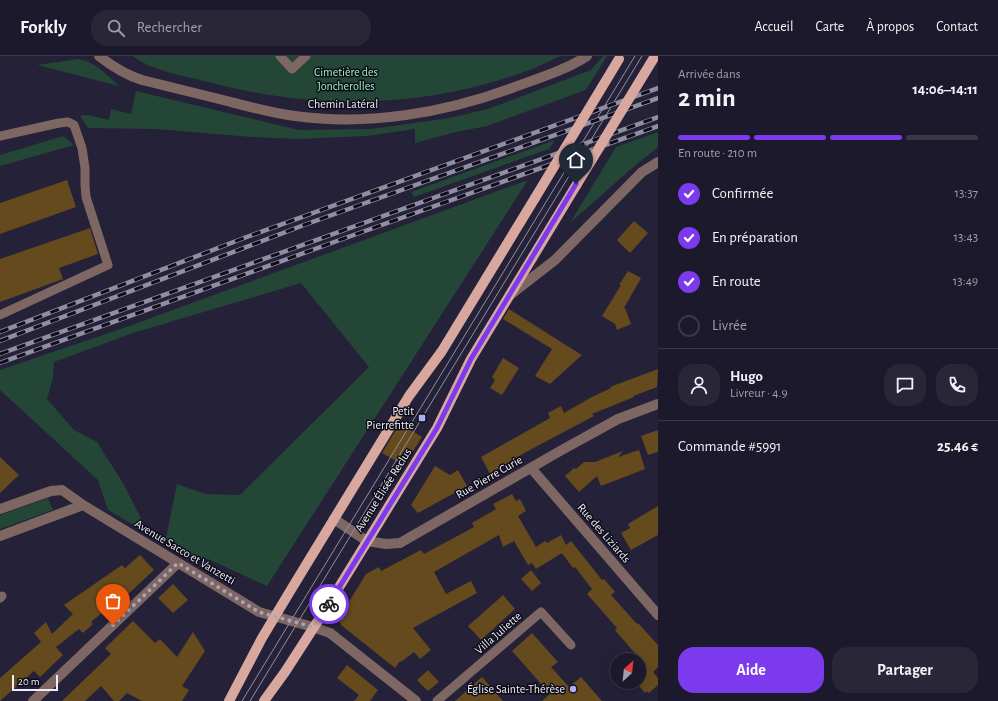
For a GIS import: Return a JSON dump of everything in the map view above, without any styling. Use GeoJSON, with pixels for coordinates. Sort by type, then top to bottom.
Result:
{"type":"FeatureCollection","features":[{"type":"Feature","properties":{"kind":"main road","name":"Avenue Élisée Reclus"},"geometry":{"type":"LineString","coordinates":[[264,701],[285,672],[437,428],[471,359],[655,56]]}},
{"type":"Feature","properties":{"kind":"main road"},"geometry":{"type":"LineString","coordinates":[[229,701],[262,638],[334,519],[409,396],[442,351],[621,58]]}},
{"type":"Feature","properties":{"kind":"street","name":"Chemin Latéral"},"geometry":{"type":"LineString","coordinates":[[99,56],[124,74],[142,80],[281,114],[308,118],[350,119],[396,116],[466,104],[529,81],[587,56]]}},
{"type":"Feature","properties":{"kind":"street"},"geometry":{"type":"LineString","coordinates":[[509,297],[555,260],[642,172],[658,162]]}},
{"type":"Feature","properties":{"kind":"street","name":"Rue Pierre Curie"},"geometry":{"type":"LineString","coordinates":[[334,519],[367,541],[386,544],[400,543],[618,419],[658,404]]}},
{"type":"Feature","properties":{"kind":"street","name":"Rue des Liziards"},"geometry":{"type":"LineString","coordinates":[[531,468],[658,615]]}},
{"type":"Feature","properties":{"kind":"street","name":"Avenue Sacco et Vanzetti"},"geometry":{"type":"LineString","coordinates":[[0,509],[51,491],[62,490],[83,505],[259,612],[330,633],[416,701]]}},
{"type":"Feature","properties":{"kind":"street"},"geometry":{"type":"LineString","coordinates":[[0,536],[83,505]]}},
{"type":"Feature","properties":{"kind":"street"},"geometry":{"type":"LineString","coordinates":[[33,701],[178,563]]}},
{"type":"Feature","properties":{"kind":"lane"},"geometry":{"type":"LineString","coordinates":[[280,56],[292,69],[306,56]]}},
{"type":"Feature","properties":{"kind":"lane"},"geometry":{"type":"LineString","coordinates":[[0,136],[59,123],[68,122],[74,125],[82,148],[85,168],[84,185],[86,197],[108,265],[0,315]]}},
{"type":"Feature","properties":{"kind":"lane","name":"Villa Juliette"},"geometry":{"type":"LineString","coordinates":[[437,701],[541,612],[571,645]]}},
{"type":"Feature","properties":{"kind":"green space","name":"Cimetière des Joncherolles"},"geometry":{"type":"Polygon","coordinates":[[[133,56],[560,56],[527,71],[487,84],[447,93],[406,99],[366,102],[325,101],[285,97],[244,90],[167,72],[149,65],[133,56]]]}},
{"type":"Feature","properties":{"kind":"green space"},"geometry":{"type":"Polygon","coordinates":[[[603,56],[607,56],[586,90],[487,126],[456,132],[415,143],[415,129],[366,136],[296,139],[156,129],[88,128],[80,116],[88,115],[109,120],[111,109],[131,114],[136,91],[299,130],[371,129],[450,118],[491,108],[591,70],[603,56]]]}},
{"type":"Feature","properties":{"kind":"green space"},"geometry":{"type":"Polygon","coordinates":[[[78,59],[96,66],[119,86],[37,65],[78,59]]]}},
{"type":"Feature","properties":{"kind":"green space"},"geometry":{"type":"Polygon","coordinates":[[[658,132],[658,147],[570,223],[616,147],[658,132]]]}},
{"type":"Feature","properties":{"kind":"green space"},"geometry":{"type":"Polygon","coordinates":[[[63,136],[74,145],[0,166],[0,155],[63,136]]]}},
{"type":"Feature","properties":{"kind":"green space"},"geometry":{"type":"Polygon","coordinates":[[[555,140],[549,149],[414,197],[411,192],[555,140]]]}},
{"type":"Feature","properties":{"kind":"green space"},"geometry":{"type":"Polygon","coordinates":[[[528,180],[267,586],[208,559],[201,559],[198,563],[165,543],[177,484],[205,494],[240,495],[369,367],[301,283],[133,333],[54,362],[53,378],[47,399],[74,430],[97,442],[123,483],[149,534],[108,510],[98,480],[0,390],[0,370],[129,326],[528,180]]]}},
{"type":"Feature","properties":{"kind":"green space"},"geometry":{"type":"Polygon","coordinates":[[[48,498],[53,510],[0,529],[0,515],[48,498]]]}},
{"type":"Feature","properties":{"kind":"building"},"geometry":{"type":"Polygon","coordinates":[[[67,180],[76,207],[0,234],[0,203],[67,180]]]}},
{"type":"Feature","properties":{"kind":"building"},"geometry":{"type":"Polygon","coordinates":[[[634,221],[648,233],[630,253],[617,240],[634,221]]]}},
{"type":"Feature","properties":{"kind":"building"},"geometry":{"type":"Polygon","coordinates":[[[90,228],[98,254],[59,268],[63,279],[0,302],[0,259],[90,228]]]}},
{"type":"Feature","properties":{"kind":"building"},"geometry":{"type":"Polygon","coordinates":[[[628,271],[641,278],[624,308],[631,324],[617,330],[615,324],[602,316],[628,271]]]}},
{"type":"Feature","properties":{"kind":"building"},"geometry":{"type":"Polygon","coordinates":[[[509,309],[582,355],[550,384],[535,376],[552,349],[503,319],[509,309]]]}},
{"type":"Feature","properties":{"kind":"building"},"geometry":{"type":"Polygon","coordinates":[[[503,358],[519,368],[502,395],[490,388],[495,380],[492,377],[503,358]]]}},
{"type":"Feature","properties":{"kind":"building"},"geometry":{"type":"Polygon","coordinates":[[[658,369],[657,387],[592,414],[594,416],[510,461],[490,474],[481,457],[550,418],[548,413],[561,406],[564,413],[611,388],[610,387],[658,369]]]}},
{"type":"Feature","properties":{"kind":"building"},"geometry":{"type":"Polygon","coordinates":[[[400,423],[422,437],[404,465],[382,453],[400,423]]]}},
{"type":"Feature","properties":{"kind":"building"},"geometry":{"type":"Polygon","coordinates":[[[658,430],[658,452],[648,455],[641,436],[658,430]]]}},
{"type":"Feature","properties":{"kind":"building"},"geometry":{"type":"Polygon","coordinates":[[[639,450],[645,469],[601,486],[597,476],[579,492],[565,476],[584,462],[595,462],[623,451],[618,457],[639,450]]]}},
{"type":"Feature","properties":{"kind":"building"},"geometry":{"type":"Polygon","coordinates":[[[0,457],[19,475],[0,493],[0,457]]]}},
{"type":"Feature","properties":{"kind":"building"},"geometry":{"type":"Polygon","coordinates":[[[435,466],[450,475],[458,470],[467,486],[418,513],[411,505],[435,466]]]}},
{"type":"Feature","properties":{"kind":"building"},"geometry":{"type":"Polygon","coordinates":[[[512,494],[516,501],[520,499],[526,511],[518,516],[536,547],[545,541],[547,543],[561,535],[566,545],[571,541],[602,580],[604,579],[615,592],[611,595],[658,645],[658,667],[653,672],[658,678],[658,685],[649,693],[647,691],[645,693],[642,689],[646,689],[646,653],[635,653],[615,630],[617,628],[587,594],[592,589],[562,553],[536,569],[532,563],[528,565],[514,541],[503,547],[499,535],[434,572],[446,594],[471,581],[477,593],[413,628],[431,650],[420,659],[414,652],[401,662],[400,661],[395,668],[341,625],[339,618],[366,574],[379,567],[381,571],[421,550],[424,554],[474,527],[472,523],[496,509],[493,504],[512,494]]]}},
{"type":"Feature","properties":{"kind":"building"},"geometry":{"type":"Polygon","coordinates":[[[658,506],[658,535],[631,550],[621,533],[630,528],[628,524],[658,506]]]}},
{"type":"Feature","properties":{"kind":"building"},"geometry":{"type":"Polygon","coordinates":[[[140,555],[154,570],[126,596],[118,588],[100,605],[105,610],[91,622],[93,624],[83,633],[79,629],[56,647],[63,655],[40,677],[34,671],[0,701],[0,678],[41,642],[34,633],[46,622],[52,634],[73,614],[64,605],[122,565],[125,568],[140,555]]]}},
{"type":"Feature","properties":{"kind":"building"},"geometry":{"type":"Polygon","coordinates":[[[531,570],[541,583],[532,591],[521,579],[531,570]]]}},
{"type":"Feature","properties":{"kind":"building"},"geometry":{"type":"Polygon","coordinates":[[[173,584],[188,600],[173,613],[158,598],[173,584]]]}},
{"type":"Feature","properties":{"kind":"building"},"geometry":{"type":"Polygon","coordinates":[[[503,595],[515,609],[481,640],[468,626],[503,595]]]}},
{"type":"Feature","properties":{"kind":"building"},"geometry":{"type":"Polygon","coordinates":[[[133,621],[155,643],[160,639],[177,657],[193,632],[205,651],[182,686],[189,690],[182,701],[142,701],[127,693],[119,701],[114,701],[101,686],[85,701],[62,701],[111,654],[105,648],[133,621]]]}},
{"type":"Feature","properties":{"kind":"building"},"geometry":{"type":"Polygon","coordinates":[[[532,633],[558,662],[551,667],[569,687],[581,677],[602,701],[542,701],[550,694],[512,651],[532,633]]]}},
{"type":"Feature","properties":{"kind":"building"},"geometry":{"type":"Polygon","coordinates":[[[347,665],[378,690],[370,701],[354,701],[359,695],[337,678],[347,665]]]}},
{"type":"Feature","properties":{"kind":"building"},"geometry":{"type":"Polygon","coordinates":[[[428,670],[439,682],[428,691],[417,680],[428,670]]]}},
{"type":"Feature","properties":{"kind":"building"},"geometry":{"type":"Polygon","coordinates":[[[482,677],[503,701],[455,701],[482,677]]]}},
{"type":"Feature","properties":{"kind":"tram line"},"geometry":{"type":"LineString","coordinates":[[242,701],[635,56]]}},
{"type":"Feature","properties":{"kind":"tram line"},"geometry":{"type":"LineString","coordinates":[[250,701],[642,56]]}},
{"type":"Feature","properties":{"kind":"railway"},"geometry":{"type":"LineString","coordinates":[[0,332],[244,238],[658,88]]}},
{"type":"Feature","properties":{"kind":"railway"},"geometry":{"type":"LineString","coordinates":[[0,341],[304,225],[658,98]]}},
{"type":"Feature","properties":{"kind":"railway"},"geometry":{"type":"LineString","coordinates":[[0,354],[658,117]]}},
{"type":"Feature","properties":{"kind":"railway"},"geometry":{"type":"LineString","coordinates":[[0,363],[658,126]]}},
{"type":"Feature","properties":{"kind":"way so far"},"geometry":{"type":"LineString","coordinates":[[113,625],[178,563],[259,612],[275,617],[313,627],[329,604]]}},
{"type":"Feature","properties":{"kind":"place","name":"Petit Pierrefitte"},"geometry":{"type":"Point","coordinates":[422,418]}},
{"type":"Feature","properties":{"kind":"place","name":"Église Sainte-Thérèse"},"geometry":{"type":"Point","coordinates":[573,689]}},
{"type":"Feature","properties":{"kind":"route"},"geometry":{"type":"LineString","coordinates":[[329,604],[437,428],[471,359],[576,184]]}}]}
